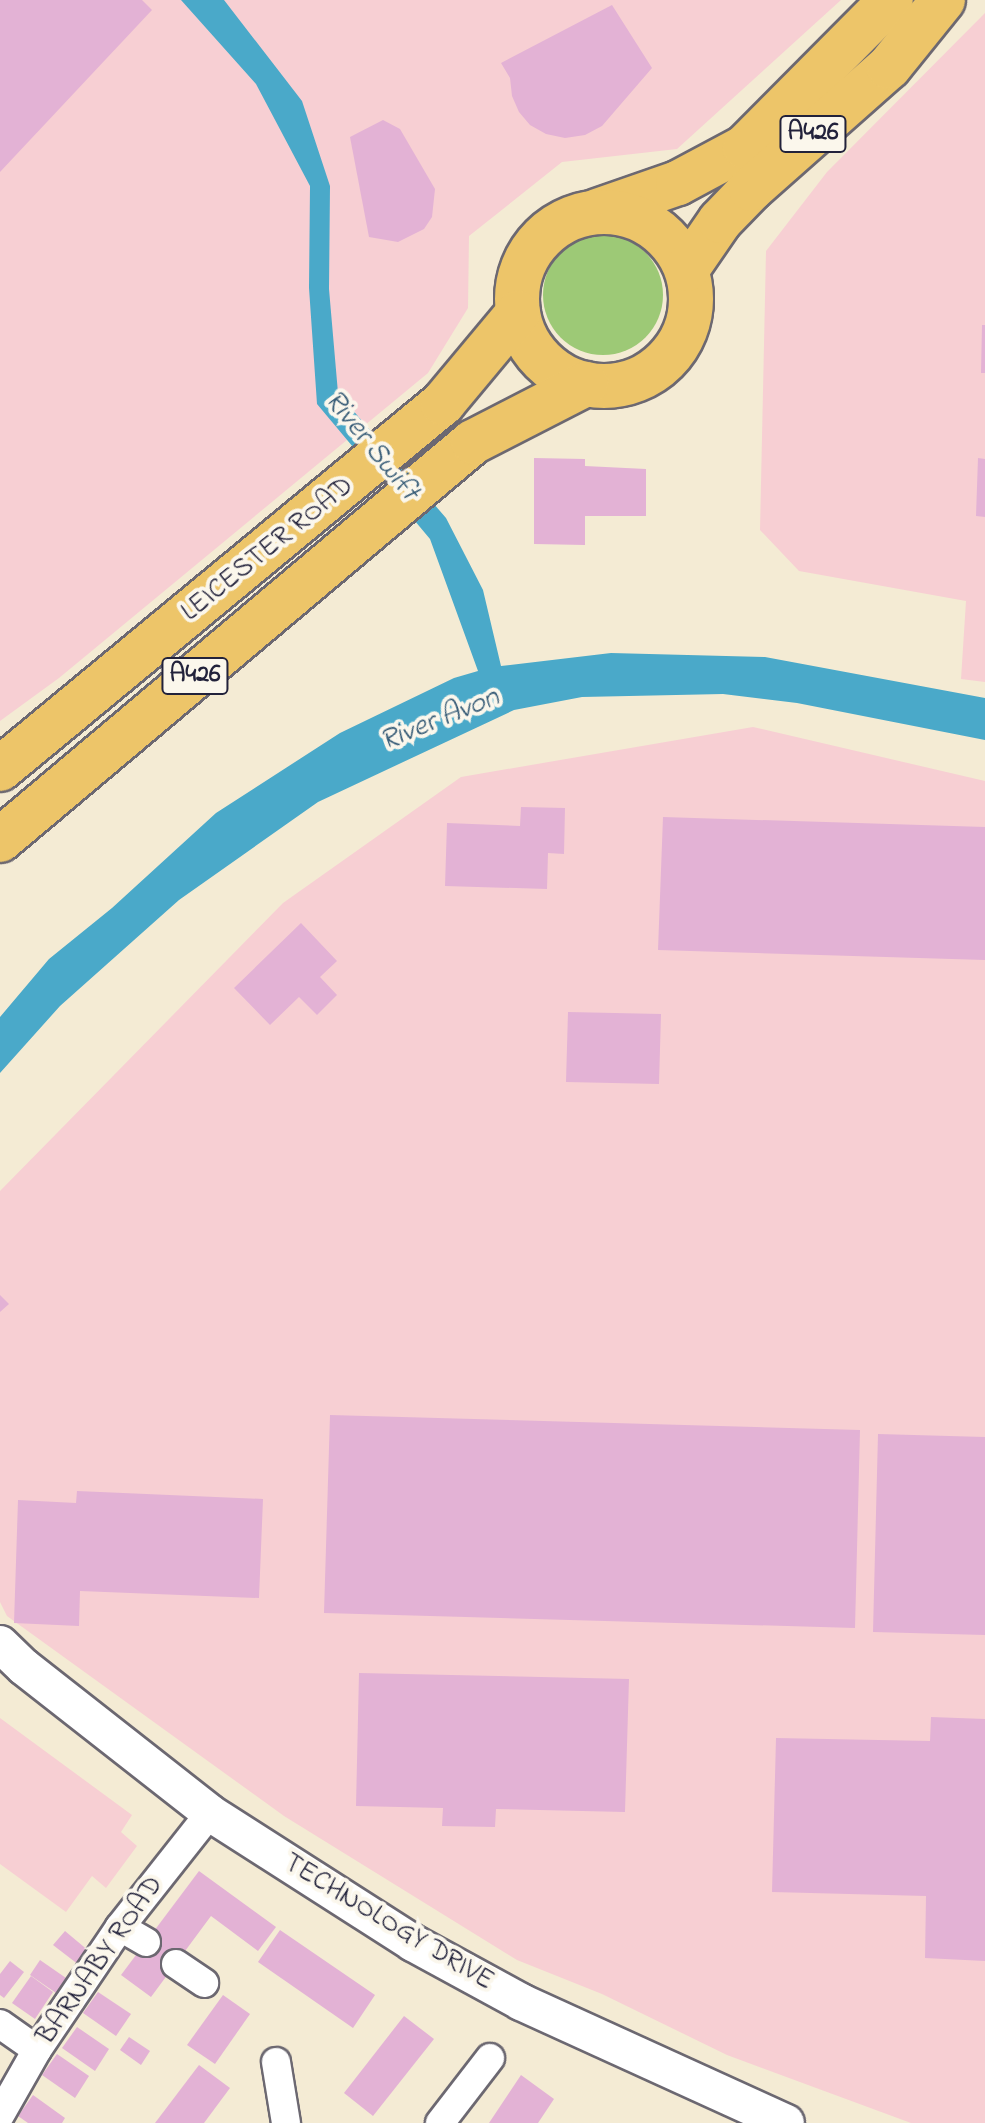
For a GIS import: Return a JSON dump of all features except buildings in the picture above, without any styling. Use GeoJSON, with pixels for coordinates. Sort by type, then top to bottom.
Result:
{"type":"FeatureCollection","features":[{"type":"Feature","properties":{"kind":"highway","name":"A426"},"geometry":{"type":"LineString","coordinates":[[595,212],[678,183],[745,147],[891,0]]}},
{"type":"Feature","properties":{"kind":"highway","name":"A426"},"geometry":{"type":"LineString","coordinates":[[687,269],[730,210],[889,67],[943,0]]}},
{"type":"Feature","properties":{"kind":"highway"},"geometry":{"type":"LineString","coordinates":[[595,212],[636,218],[658,230],[674,246],[687,269],[691,289],[690,319],[671,356],[634,381],[600,387],[550,368],[528,343],[518,313],[518,283],[527,259],[556,228],[595,212]]}},
{"type":"Feature","properties":{"kind":"highway","name":"LEICESTER ROAD"},"geometry":{"type":"LineString","coordinates":[[0,769],[443,403],[518,313]]}},
{"type":"Feature","properties":{"kind":"highway","name":"LEICESTER ROAD"},"geometry":{"type":"LineString","coordinates":[[0,840],[473,442],[586,384]]}},
{"type":"Feature","properties":{"kind":"street","name":"TECHNOLOGY DRIVE"},"geometry":{"type":"LineString","coordinates":[[8,1657],[210,1813],[413,1943],[521,2002],[786,2123]]}},
{"type":"Feature","properties":{"kind":"street","name":"BARNABY ROAD"},"geometry":{"type":"LineString","coordinates":[[0,2115],[37,2050],[120,1927],[210,1813]]}},
{"type":"Feature","properties":{"kind":"street"},"geometry":{"type":"LineString","coordinates":[[120,1927],[146,1942]]}},
{"type":"Feature","properties":{"kind":"street"},"geometry":{"type":"LineString","coordinates":[[176,1964],[204,1983]]}},
{"type":"Feature","properties":{"kind":"street"},"geometry":{"type":"LineString","coordinates":[[0,2024],[37,2050]]}},
{"type":"Feature","properties":{"kind":"street"},"geometry":{"type":"LineString","coordinates":[[440,2123],[490,2058]]}},
{"type":"Feature","properties":{"kind":"street"},"geometry":{"type":"LineString","coordinates":[[276,2062],[286,2123]]}},
{"type":"Feature","properties":{"kind":"shaded area"},"geometry":{"type":"Polygon","coordinates":[[[0,0],[841,0],[677,149],[562,162],[469,236],[468,308],[428,373],[59,678],[0,721],[0,0]]]}},
{"type":"Feature","properties":{"kind":"shaded area"},"geometry":{"type":"Polygon","coordinates":[[[985,13],[985,682],[961,679],[966,601],[799,571],[760,530],[766,251],[827,172],[985,13]]]}},
{"type":"Feature","properties":{"kind":"shaded area"},"geometry":{"type":"Polygon","coordinates":[[[753,727],[985,781],[985,2123],[911,2123],[727,2055],[602,1994],[517,1960],[284,1816],[7,1616],[0,1602],[0,1191],[283,903],[461,777],[753,727]]]}},
{"type":"Feature","properties":{"kind":"shaded area"},"geometry":{"type":"Polygon","coordinates":[[[0,1718],[132,1815],[121,1832],[137,1846],[106,1888],[92,1876],[66,1912],[0,1864],[0,1718]]]}},
{"type":"Feature","properties":{"kind":"green space"},"geometry":{"type":"Polygon","coordinates":[[[603,235],[626,239],[646,252],[659,272],[663,295],[659,318],[646,338],[626,351],[603,355],[580,351],[560,338],[547,318],[543,295],[547,272],[560,252],[580,239],[603,235]]]}},
{"type":"Feature","properties":{"kind":"water"},"geometry":{"type":"Polygon","coordinates":[[[181,0],[224,0],[302,101],[330,186],[329,289],[338,393],[446,518],[483,590],[501,666],[611,653],[765,657],[985,698],[985,740],[797,703],[723,694],[582,697],[514,710],[318,802],[179,900],[60,1006],[0,1073],[0,1017],[49,959],[112,908],[216,813],[340,733],[454,678],[478,671],[430,539],[317,404],[309,288],[310,186],[256,84],[181,0]]]}},
{"type":"Feature","properties":{"kind":"water label","name":"River Swift"},"geometry":{"type":"Point","coordinates":[371,446]}},
{"type":"Feature","properties":{"kind":"water label","name":"River Avon"},"geometry":{"type":"Point","coordinates":[440,720]}}]}
